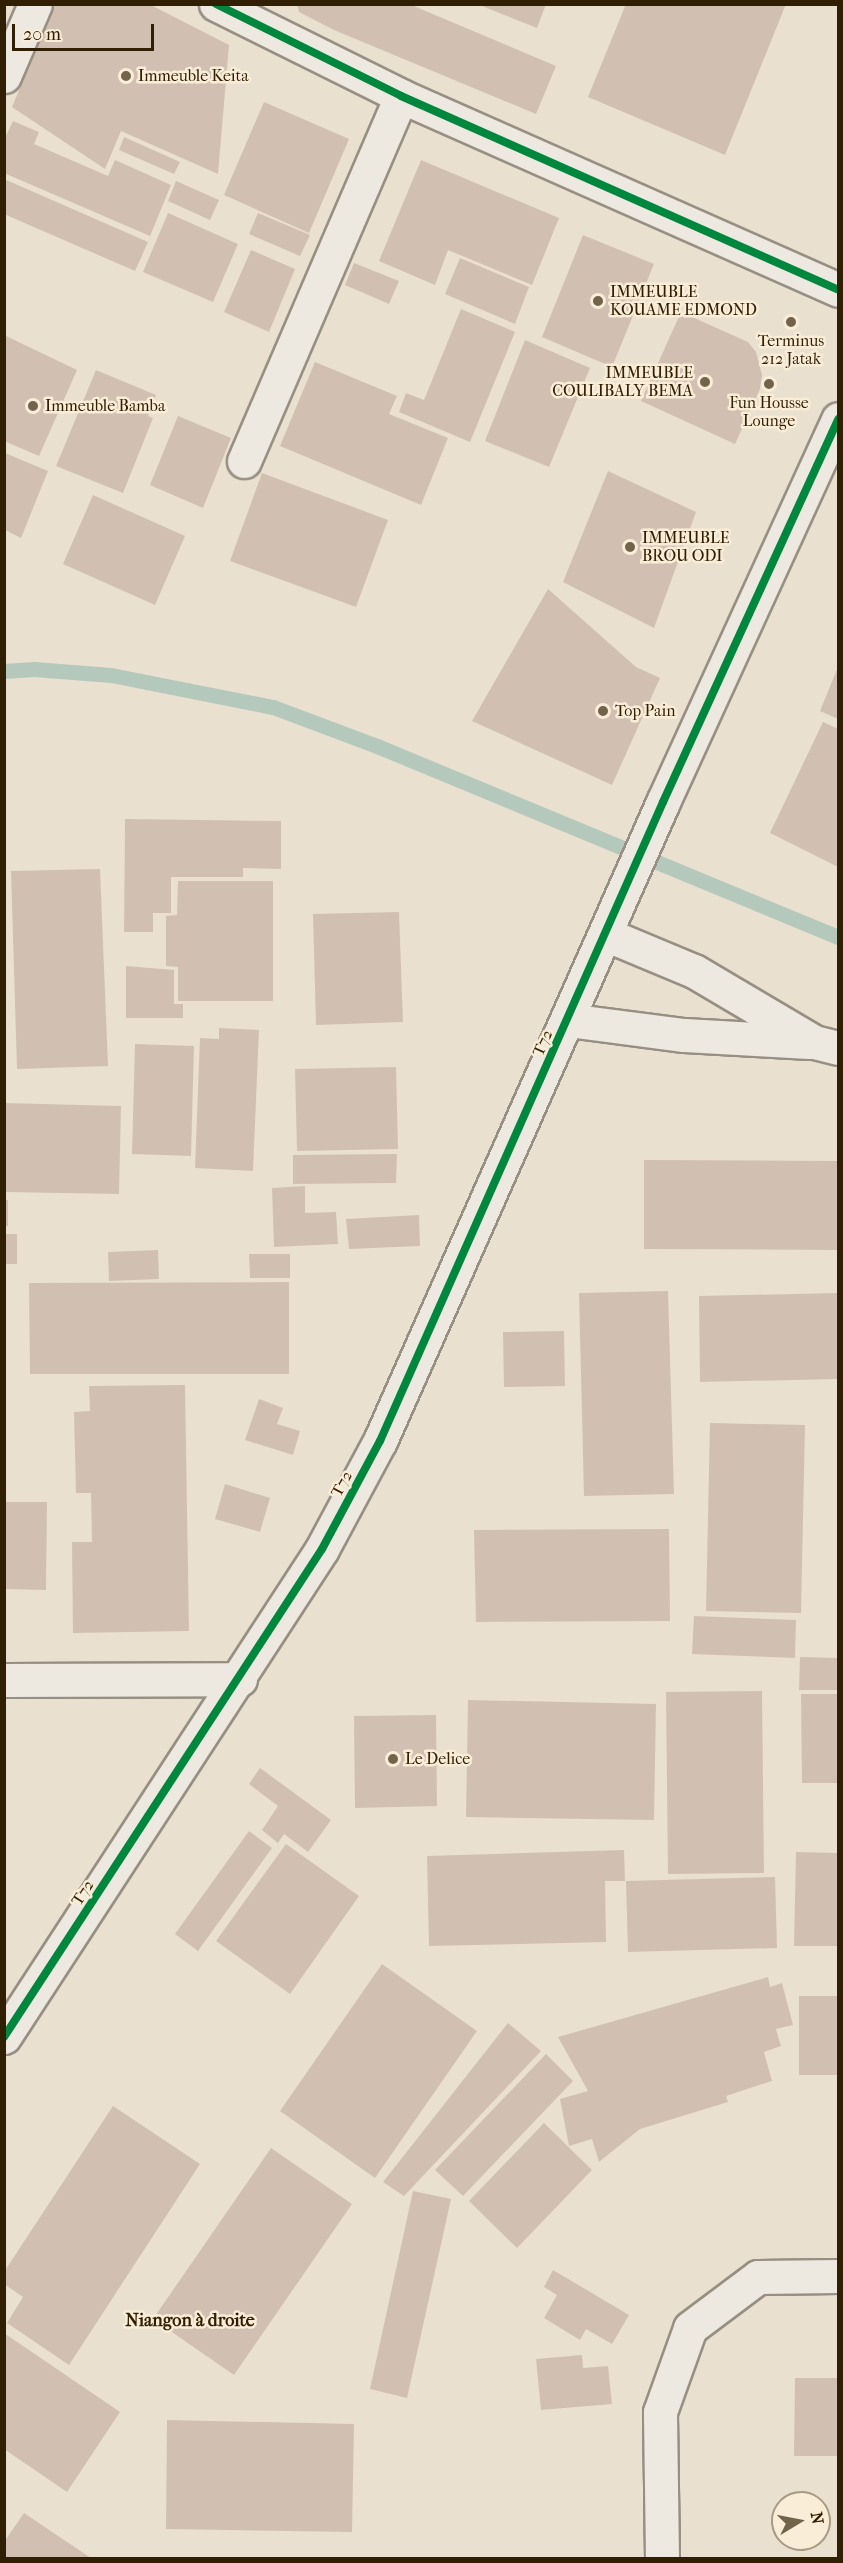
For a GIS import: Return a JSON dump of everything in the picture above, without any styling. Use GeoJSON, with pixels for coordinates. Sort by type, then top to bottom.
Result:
{"type":"FeatureCollection","features":[{"type":"Feature","properties":{"kind":"street"},"geometry":{"type":"LineString","coordinates":[[4,76],[35,4]]}},
{"type":"Feature","properties":{"kind":"street"},"geometry":{"type":"LineString","coordinates":[[228,7],[401,96],[838,290]]}},
{"type":"Feature","properties":{"kind":"street"},"geometry":{"type":"LineString","coordinates":[[244,461],[401,96]]}},
{"type":"Feature","properties":{"kind":"street","name":"T72"},"geometry":{"type":"LineString","coordinates":[[4,2037],[240,1679],[322,1549],[380,1442],[663,802],[838,419]]}},
{"type":"Feature","properties":{"kind":"street"},"geometry":{"type":"LineString","coordinates":[[606,934],[694,971],[826,1045]]}},
{"type":"Feature","properties":{"kind":"street"},"geometry":{"type":"LineString","coordinates":[[568,1020],[684,1035],[826,1045]]}},
{"type":"Feature","properties":{"kind":"street"},"geometry":{"type":"LineString","coordinates":[[4,1680],[240,1679]]}},
{"type":"Feature","properties":{"kind":"street"},"geometry":{"type":"LineString","coordinates":[[662,2559],[660,2412],[690,2328],[758,2277],[838,2276]]}},
{"type":"Feature","properties":{"kind":"building","name":"Immeuble Keita"},"geometry":{"type":"Polygon","coordinates":[[[56,4],[149,4],[229,45],[218,174],[121,131],[105,169],[12,107],[56,4]]]}},
{"type":"Feature","properties":{"kind":"building"},"geometry":{"type":"Polygon","coordinates":[[[297,4],[409,4],[556,66],[536,114],[334,30],[299,12],[297,4]]]}},
{"type":"Feature","properties":{"kind":"building"},"geometry":{"type":"Polygon","coordinates":[[[477,4],[546,4],[537,28],[477,4]]]}},
{"type":"Feature","properties":{"kind":"building"},"geometry":{"type":"Polygon","coordinates":[[[626,4],[786,4],[725,155],[588,97],[626,4]]]}},
{"type":"Feature","properties":{"kind":"building"},"geometry":{"type":"Polygon","coordinates":[[[264,102],[349,139],[309,233],[224,195],[264,102]]]}},
{"type":"Feature","properties":{"kind":"building"},"geometry":{"type":"Polygon","coordinates":[[[13,121],[39,132],[34,144],[108,176],[115,160],[171,185],[150,236],[4,173],[4,140],[13,121]]]}},
{"type":"Feature","properties":{"kind":"building"},"geometry":{"type":"Polygon","coordinates":[[[124,137],[180,162],[174,174],[119,150],[124,137]]]}},
{"type":"Feature","properties":{"kind":"building"},"geometry":{"type":"Polygon","coordinates":[[[421,160],[559,218],[532,285],[448,250],[435,285],[379,261],[421,160]]]}},
{"type":"Feature","properties":{"kind":"building"},"geometry":{"type":"Polygon","coordinates":[[[4,179],[148,242],[135,271],[4,214],[4,179]]]}},
{"type":"Feature","properties":{"kind":"building"},"geometry":{"type":"Polygon","coordinates":[[[176,181],[219,200],[210,220],[168,201],[176,181]]]}},
{"type":"Feature","properties":{"kind":"building"},"geometry":{"type":"Polygon","coordinates":[[[168,213],[238,244],[213,302],[143,272],[168,213]]]}},
{"type":"Feature","properties":{"kind":"building"},"geometry":{"type":"Polygon","coordinates":[[[258,213],[310,235],[300,256],[249,234],[258,213]]]}},
{"type":"Feature","properties":{"kind":"building","name":"IMMEUBLE KOUAME EDMOND"},"geometry":{"type":"Polygon","coordinates":[[[583,235],[654,264],[612,367],[542,337],[583,235]]]}},
{"type":"Feature","properties":{"kind":"building"},"geometry":{"type":"Polygon","coordinates":[[[251,250],[295,269],[269,332],[224,312],[251,250]]]}},
{"type":"Feature","properties":{"kind":"building"},"geometry":{"type":"Polygon","coordinates":[[[460,258],[529,287],[515,324],[445,294],[460,258]]]}},
{"type":"Feature","properties":{"kind":"building"},"geometry":{"type":"Polygon","coordinates":[[[354,263],[399,281],[389,304],[345,285],[354,263]]]}},
{"type":"Feature","properties":{"kind":"building"},"geometry":{"type":"Polygon","coordinates":[[[461,309],[515,332],[470,442],[399,412],[406,393],[424,400],[461,309]]]}},
{"type":"Feature","properties":{"kind":"building","name":"IMMEUBLE COULIBALY BEMA"},"geometry":{"type":"Polygon","coordinates":[[[681,312],[748,342],[756,352],[762,375],[760,389],[735,444],[641,401],[681,312]]]}},
{"type":"Feature","properties":{"kind":"building","name":"Immeuble Bamba"},"geometry":{"type":"Polygon","coordinates":[[[4,335],[77,370],[39,456],[4,441],[4,335]]]}},
{"type":"Feature","properties":{"kind":"building"},"geometry":{"type":"Polygon","coordinates":[[[525,340],[590,368],[549,467],[485,441],[525,340]]]}},
{"type":"Feature","properties":{"kind":"building"},"geometry":{"type":"Polygon","coordinates":[[[315,362],[397,396],[389,414],[448,438],[421,505],[280,446],[315,362]]]}},
{"type":"Feature","properties":{"kind":"building"},"geometry":{"type":"Polygon","coordinates":[[[96,370],[156,395],[148,416],[153,418],[123,493],[56,466],[96,370]]]}},
{"type":"Feature","properties":{"kind":"building"},"geometry":{"type":"Polygon","coordinates":[[[178,416],[231,438],[203,508],[150,485],[178,416]]]}},
{"type":"Feature","properties":{"kind":"building"},"geometry":{"type":"Polygon","coordinates":[[[5,453],[48,471],[21,538],[5,530],[5,453]]]}},
{"type":"Feature","properties":{"kind":"building","name":"IMMEUBLE BROU ODI"},"geometry":{"type":"Polygon","coordinates":[[[608,471],[696,512],[654,628],[563,582],[608,471]]]}},
{"type":"Feature","properties":{"kind":"building"},"geometry":{"type":"Polygon","coordinates":[[[262,473],[388,520],[356,607],[230,561],[262,473]]]}},
{"type":"Feature","properties":{"kind":"building"},"geometry":{"type":"Polygon","coordinates":[[[93,495],[185,536],[155,605],[63,564],[93,495]]]}},
{"type":"Feature","properties":{"kind":"building"},"geometry":{"type":"Polygon","coordinates":[[[548,589],[636,667],[660,678],[612,785],[472,721],[548,589]]]}},
{"type":"Feature","properties":{"kind":"building"},"geometry":{"type":"Polygon","coordinates":[[[838,667],[838,719],[820,711],[838,667]]]}},
{"type":"Feature","properties":{"kind":"building"},"geometry":{"type":"Polygon","coordinates":[[[823,722],[838,729],[838,867],[770,833],[823,722]]]}},
{"type":"Feature","properties":{"kind":"building"},"geometry":{"type":"Polygon","coordinates":[[[125,819],[281,821],[281,869],[243,868],[243,877],[171,877],[171,913],[153,913],[153,932],[124,932],[125,819]]]}},
{"type":"Feature","properties":{"kind":"building"},"geometry":{"type":"Polygon","coordinates":[[[100,869],[108,1066],[17,1069],[11,871],[100,869]]]}},
{"type":"Feature","properties":{"kind":"building"},"geometry":{"type":"Polygon","coordinates":[[[178,881],[273,881],[273,1001],[178,1001],[178,967],[166,966],[166,916],[177,915],[178,881]]]}},
{"type":"Feature","properties":{"kind":"building"},"geometry":{"type":"Polygon","coordinates":[[[399,912],[403,1022],[316,1025],[313,914],[399,912]]]}},
{"type":"Feature","properties":{"kind":"building"},"geometry":{"type":"Polygon","coordinates":[[[126,966],[174,970],[174,1004],[183,1004],[183,1018],[126,1018],[126,966]]]}},
{"type":"Feature","properties":{"kind":"building"},"geometry":{"type":"Polygon","coordinates":[[[219,1028],[259,1030],[253,1171],[195,1168],[200,1038],[219,1039],[219,1028]]]}},
{"type":"Feature","properties":{"kind":"building"},"geometry":{"type":"Polygon","coordinates":[[[135,1044],[194,1046],[191,1156],[132,1154],[135,1044]]]}},
{"type":"Feature","properties":{"kind":"building"},"geometry":{"type":"Polygon","coordinates":[[[396,1067],[398,1149],[297,1151],[295,1069],[396,1067]]]}},
{"type":"Feature","properties":{"kind":"building"},"geometry":{"type":"Polygon","coordinates":[[[4,1103],[121,1106],[119,1194],[4,1192],[4,1103]]]}},
{"type":"Feature","properties":{"kind":"building"},"geometry":{"type":"Polygon","coordinates":[[[397,1154],[396,1183],[293,1184],[293,1155],[397,1154]]]}},
{"type":"Feature","properties":{"kind":"building"},"geometry":{"type":"Polygon","coordinates":[[[644,1160],[838,1161],[838,1250],[644,1249],[644,1160]]]}},
{"type":"Feature","properties":{"kind":"building"},"geometry":{"type":"Polygon","coordinates":[[[305,1186],[305,1213],[336,1212],[338,1244],[274,1247],[272,1188],[305,1186]]]}},
{"type":"Feature","properties":{"kind":"building"},"geometry":{"type":"Polygon","coordinates":[[[4,1200],[8,1200],[8,1226],[4,1226],[4,1200]]]}},
{"type":"Feature","properties":{"kind":"building"},"geometry":{"type":"Polygon","coordinates":[[[419,1215],[420,1246],[349,1249],[346,1219],[419,1215]]]}},
{"type":"Feature","properties":{"kind":"building"},"geometry":{"type":"Polygon","coordinates":[[[4,1234],[17,1234],[17,1264],[4,1264],[4,1234]]]}},
{"type":"Feature","properties":{"kind":"building"},"geometry":{"type":"Polygon","coordinates":[[[158,1250],[159,1279],[109,1281],[108,1252],[158,1250]]]}},
{"type":"Feature","properties":{"kind":"building"},"geometry":{"type":"Polygon","coordinates":[[[249,1254],[290,1254],[290,1278],[250,1278],[249,1254]]]}},
{"type":"Feature","properties":{"kind":"building"},"geometry":{"type":"Polygon","coordinates":[[[289,1282],[289,1374],[30,1374],[29,1283],[289,1282]]]}},
{"type":"Feature","properties":{"kind":"building"},"geometry":{"type":"Polygon","coordinates":[[[668,1291],[674,1494],[584,1496],[579,1293],[668,1291]]]}},
{"type":"Feature","properties":{"kind":"building"},"geometry":{"type":"Polygon","coordinates":[[[838,1293],[838,1379],[700,1382],[699,1296],[838,1293]]]}},
{"type":"Feature","properties":{"kind":"building"},"geometry":{"type":"Polygon","coordinates":[[[564,1331],[565,1386],[504,1387],[503,1332],[564,1331]]]}},
{"type":"Feature","properties":{"kind":"building"},"geometry":{"type":"Polygon","coordinates":[[[185,1385],[189,1631],[73,1633],[72,1542],[92,1542],[91,1493],[76,1493],[74,1412],[90,1411],[89,1386],[185,1385]]]}},
{"type":"Feature","properties":{"kind":"building"},"geometry":{"type":"Polygon","coordinates":[[[259,1399],[283,1408],[277,1424],[300,1431],[293,1455],[245,1440],[259,1399]]]}},
{"type":"Feature","properties":{"kind":"building"},"geometry":{"type":"Polygon","coordinates":[[[710,1423],[805,1425],[801,1613],[706,1611],[710,1423]]]}},
{"type":"Feature","properties":{"kind":"building"},"geometry":{"type":"Polygon","coordinates":[[[225,1484],[270,1498],[260,1532],[215,1519],[225,1484]]]}},
{"type":"Feature","properties":{"kind":"building"},"geometry":{"type":"Polygon","coordinates":[[[4,1502],[47,1502],[46,1590],[4,1589],[4,1502]]]}},
{"type":"Feature","properties":{"kind":"building"},"geometry":{"type":"Polygon","coordinates":[[[669,1529],[670,1621],[476,1622],[474,1530],[669,1529]]]}},
{"type":"Feature","properties":{"kind":"building"},"geometry":{"type":"Polygon","coordinates":[[[694,1616],[796,1620],[795,1658],[692,1654],[694,1616]]]}},
{"type":"Feature","properties":{"kind":"building"},"geometry":{"type":"Polygon","coordinates":[[[800,1657],[838,1658],[838,1690],[799,1690],[800,1657]]]}},
{"type":"Feature","properties":{"kind":"building"},"geometry":{"type":"Polygon","coordinates":[[[762,1691],[764,1873],[668,1874],[666,1692],[762,1691]]]}},
{"type":"Feature","properties":{"kind":"building"},"geometry":{"type":"Polygon","coordinates":[[[801,1694],[838,1694],[838,1783],[802,1783],[801,1694]]]}},
{"type":"Feature","properties":{"kind":"building"},"geometry":{"type":"Polygon","coordinates":[[[468,1700],[656,1704],[654,1820],[466,1817],[468,1700]]]}},
{"type":"Feature","properties":{"kind":"building"},"geometry":{"type":"Polygon","coordinates":[[[436,1715],[437,1806],[355,1808],[354,1716],[436,1715]]]}},
{"type":"Feature","properties":{"kind":"building"},"geometry":{"type":"Polygon","coordinates":[[[260,1768],[331,1820],[308,1852],[284,1834],[278,1843],[262,1830],[278,1806],[249,1784],[260,1768]]]}},
{"type":"Feature","properties":{"kind":"building"},"geometry":{"type":"Polygon","coordinates":[[[249,1831],[272,1848],[198,1951],[175,1934],[249,1831]]]}},
{"type":"Feature","properties":{"kind":"building"},"geometry":{"type":"Polygon","coordinates":[[[286,1844],[359,1896],[290,1994],[216,1941],[286,1844]]]}},
{"type":"Feature","properties":{"kind":"building"},"geometry":{"type":"Polygon","coordinates":[[[624,1850],[625,1881],[605,1881],[606,1942],[429,1946],[427,1856],[624,1850]]]}},
{"type":"Feature","properties":{"kind":"building"},"geometry":{"type":"Polygon","coordinates":[[[796,1852],[838,1853],[838,1946],[794,1946],[796,1852]]]}},
{"type":"Feature","properties":{"kind":"building"},"geometry":{"type":"Polygon","coordinates":[[[775,1877],[777,1948],[628,1952],[626,1881],[775,1877]]]}},
{"type":"Feature","properties":{"kind":"building"},"geometry":{"type":"Polygon","coordinates":[[[382,1964],[477,2031],[375,2178],[280,2111],[382,1964]]]}},
{"type":"Feature","properties":{"kind":"building"},"geometry":{"type":"Polygon","coordinates":[[[768,1977],[770,1987],[782,1983],[793,2025],[776,2029],[781,2046],[764,2052],[772,2081],[726,2096],[728,2102],[640,2129],[599,2162],[592,2139],[569,2146],[560,2099],[588,2091],[558,2037],[768,1977]]]}},
{"type":"Feature","properties":{"kind":"building"},"geometry":{"type":"Polygon","coordinates":[[[799,1996],[838,1996],[838,2075],[799,2075],[799,1996]]]}},
{"type":"Feature","properties":{"kind":"building"},"geometry":{"type":"Polygon","coordinates":[[[508,2023],[541,2051],[404,2196],[383,2182],[508,2023]]]}},
{"type":"Feature","properties":{"kind":"building"},"geometry":{"type":"Polygon","coordinates":[[[546,2054],[573,2081],[463,2196],[435,2170],[546,2054]]]}},
{"type":"Feature","properties":{"kind":"building"},"geometry":{"type":"Polygon","coordinates":[[[113,2106],[200,2164],[69,2365],[7,2323],[23,2297],[4,2284],[4,2272],[113,2106]]]}},
{"type":"Feature","properties":{"kind":"building"},"geometry":{"type":"Polygon","coordinates":[[[544,2123],[592,2170],[517,2248],[469,2201],[544,2123]]]}},
{"type":"Feature","properties":{"kind":"building"},"geometry":{"type":"Polygon","coordinates":[[[271,2148],[352,2204],[234,2375],[153,2319],[271,2148]]]}},
{"type":"Feature","properties":{"kind":"building"},"geometry":{"type":"Polygon","coordinates":[[[413,2191],[451,2199],[407,2398],[370,2389],[413,2191]]]}},
{"type":"Feature","properties":{"kind":"building"},"geometry":{"type":"Polygon","coordinates":[[[553,2270],[629,2315],[612,2344],[586,2329],[580,2340],[544,2318],[557,2295],[544,2287],[553,2270]]]}},
{"type":"Feature","properties":{"kind":"building"},"geometry":{"type":"Polygon","coordinates":[[[4,2333],[120,2412],[67,2492],[4,2449],[4,2333]]]}},
{"type":"Feature","properties":{"kind":"building"},"geometry":{"type":"Polygon","coordinates":[[[582,2355],[583,2368],[608,2366],[612,2404],[541,2410],[536,2359],[582,2355]]]}},
{"type":"Feature","properties":{"kind":"building"},"geometry":{"type":"Polygon","coordinates":[[[795,2378],[838,2378],[838,2456],[794,2456],[795,2378]]]}},
{"type":"Feature","properties":{"kind":"building"},"geometry":{"type":"Polygon","coordinates":[[[167,2420],[354,2424],[352,2532],[166,2529],[167,2420]]]}},
{"type":"Feature","properties":{"kind":"building"},"geometry":{"type":"Polygon","coordinates":[[[24,2513],[91,2558],[4,2558],[4,2542],[24,2513]]]}},
{"type":"Feature","properties":{"kind":"waterway"},"geometry":{"type":"LineString","coordinates":[[4,671],[34,669],[111,675],[273,707],[377,746],[838,937]]}},
{"type":"Feature","properties":{"kind":"cycle path"},"geometry":{"type":"LineString","coordinates":[[216,4],[401,96],[838,290]]}},
{"type":"Feature","properties":{"kind":"cycle path"},"geometry":{"type":"LineString","coordinates":[[4,2037],[322,1549],[380,1441],[663,802],[838,419]]}},
{"type":"Feature","properties":{"kind":"place","name":"Immeuble Keita"},"geometry":{"type":"Point","coordinates":[126,76]}},
{"type":"Feature","properties":{"kind":"place","name":"IMMEUBLE KOUAME EDMOND"},"geometry":{"type":"Point","coordinates":[598,301]}},
{"type":"Feature","properties":{"kind":"place","name":"Terminus 212 Jatak"},"geometry":{"type":"Point","coordinates":[791,322]}},
{"type":"Feature","properties":{"kind":"place","name":"IMMEUBLE COULIBALY BEMA"},"geometry":{"type":"Point","coordinates":[705,382]}},
{"type":"Feature","properties":{"kind":"place","name":"Fun Housse Lounge"},"geometry":{"type":"Point","coordinates":[769,384]}},
{"type":"Feature","properties":{"kind":"place","name":"Immeuble Bamba"},"geometry":{"type":"Point","coordinates":[33,406]}},
{"type":"Feature","properties":{"kind":"place","name":"IMMEUBLE BROU ODI"},"geometry":{"type":"Point","coordinates":[630,547]}},
{"type":"Feature","properties":{"kind":"place","name":"Top Pain"},"geometry":{"type":"Point","coordinates":[603,711]}},
{"type":"Feature","properties":{"kind":"place","name":"Le Delice"},"geometry":{"type":"Point","coordinates":[393,1759]}},
{"type":"Feature","properties":{"kind":"district","name":"Niangon à droite"},"geometry":{"type":"Point","coordinates":[190,2321]}}]}
